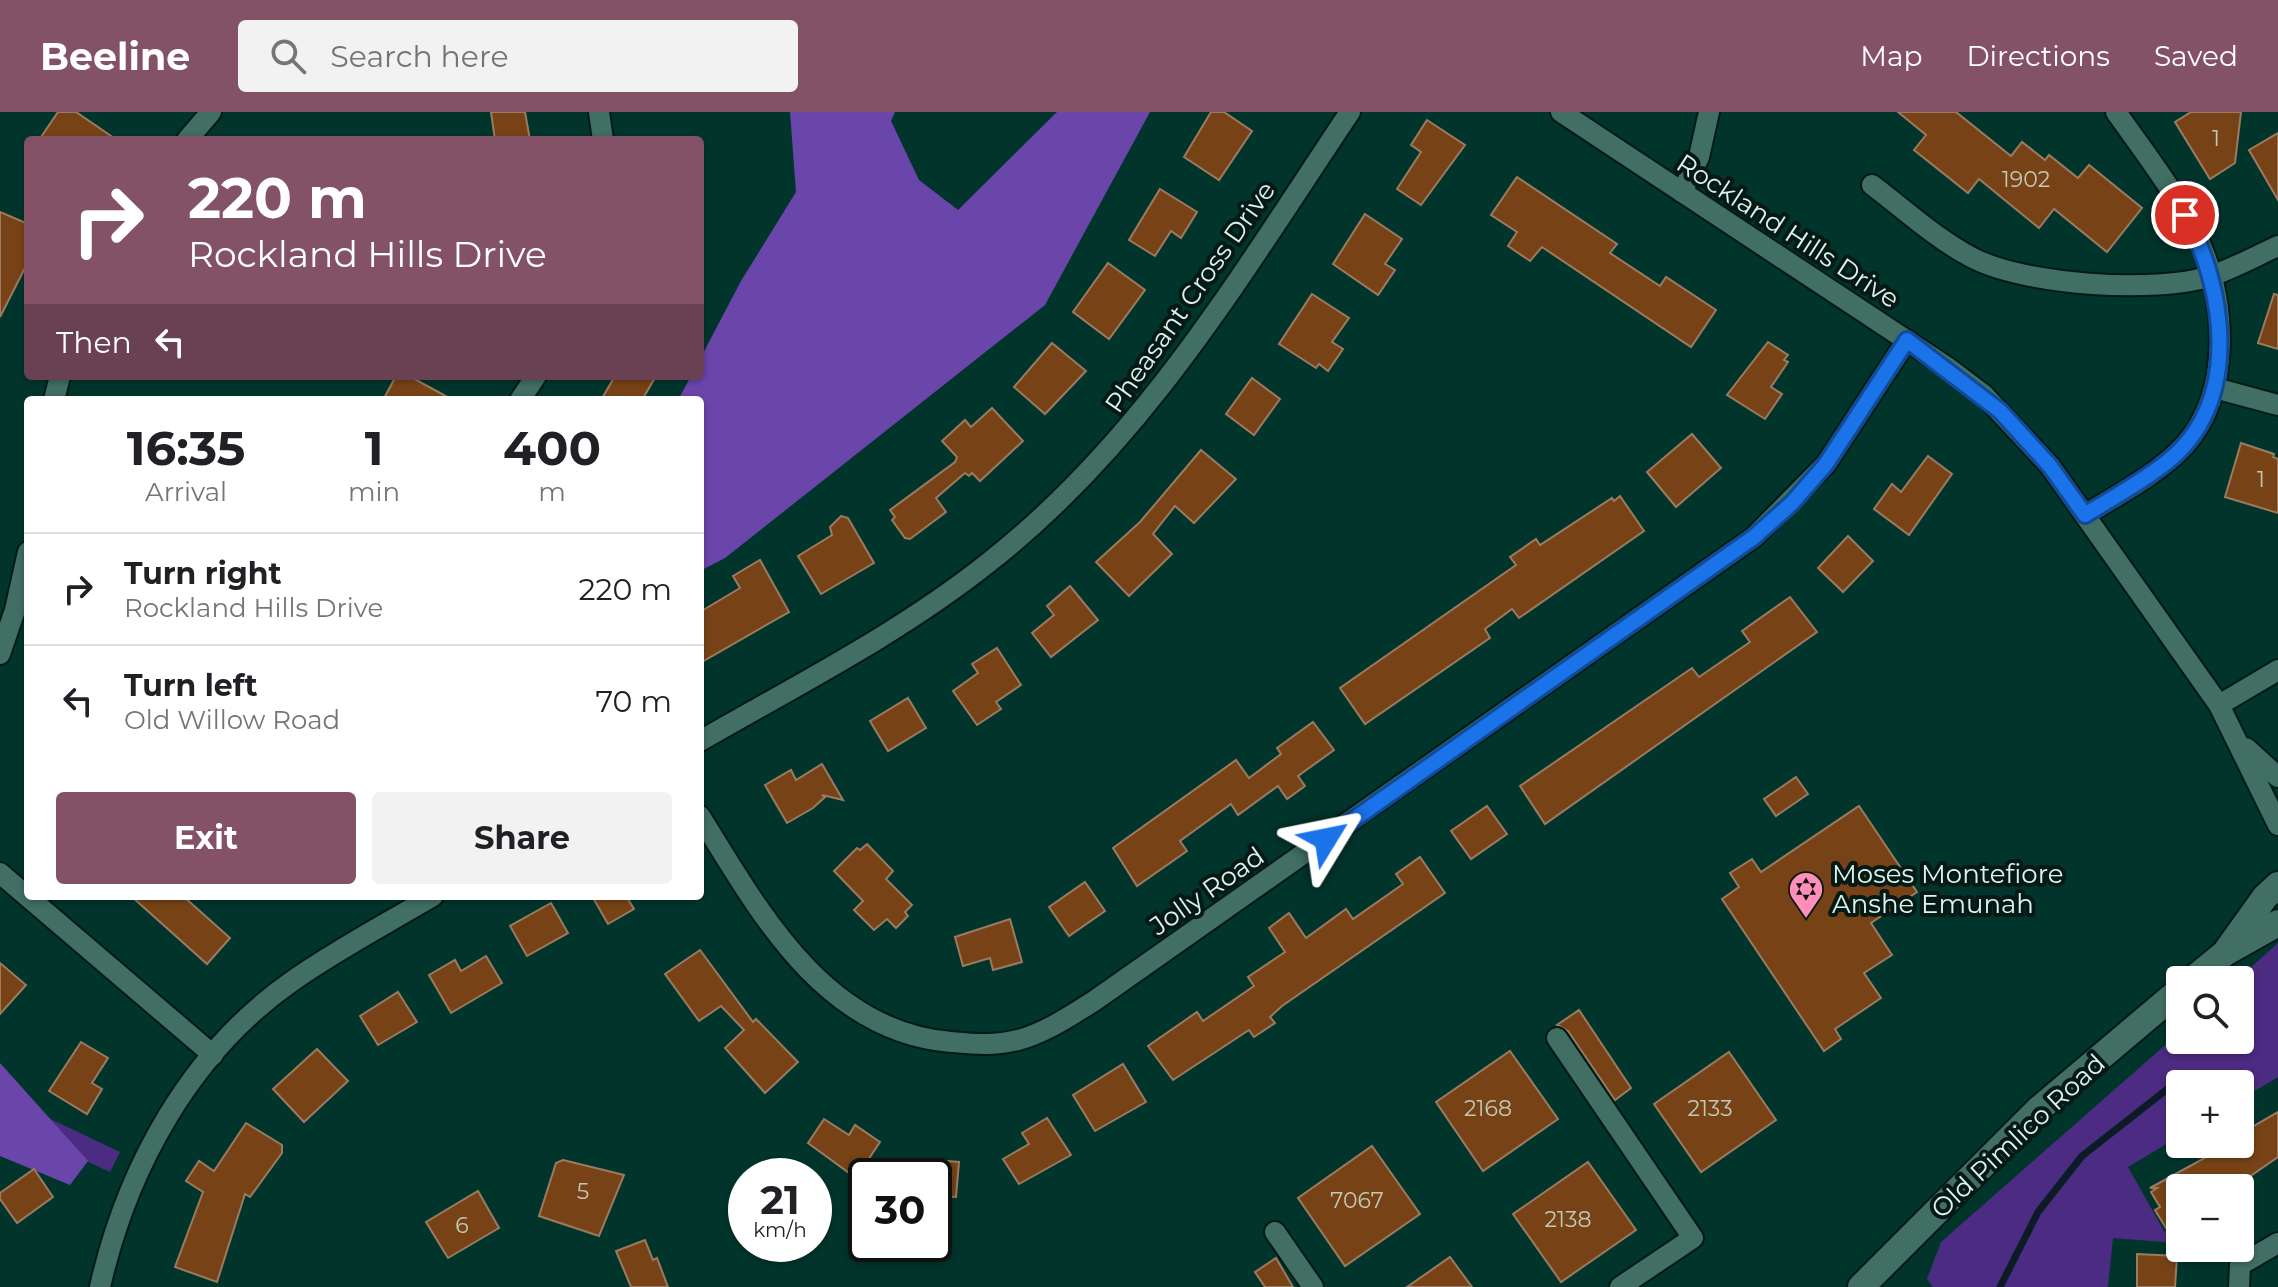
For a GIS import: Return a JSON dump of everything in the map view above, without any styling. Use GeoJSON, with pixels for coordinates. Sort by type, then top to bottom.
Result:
{"type":"FeatureCollection","features":[{"type":"Feature","properties":{"kind":"street"},"geometry":{"type":"LineString","coordinates":[[190,136],[211,112]]}},
{"type":"Feature","properties":{"kind":"street"},"geometry":{"type":"LineString","coordinates":[[599,112],[602,136]]}},
{"type":"Feature","properties":{"kind":"street","name":"Pheasant Cross Drive"},"geometry":{"type":"LineString","coordinates":[[704,739],[937,601],[988,563],[1077,485],[1120,440],[1200,336],[1350,112]]}},
{"type":"Feature","properties":{"kind":"street","name":"Rockland Hills Drive"},"geometry":{"type":"LineString","coordinates":[[1561,112],[1907,340],[1984,395],[2017,427],[2085,515],[2219,705],[2241,742],[2278,825]]}},
{"type":"Feature","properties":{"kind":"street"},"geometry":{"type":"LineString","coordinates":[[1682,192],[1699,157],[1709,112]]}},
{"type":"Feature","properties":{"kind":"street"},"geometry":{"type":"LineString","coordinates":[[2085,515],[2168,462],[2203,419],[2215,388],[2219,321],[2211,276],[2199,240],[2171,190],[2116,112]]}},
{"type":"Feature","properties":{"kind":"street"},"geometry":{"type":"LineString","coordinates":[[1872,185],[1973,259],[2041,278],[2144,287],[2211,276],[2278,246]]}},
{"type":"Feature","properties":{"kind":"street","name":"Jolly Road"},"geometry":{"type":"LineString","coordinates":[[704,822],[786,947],[820,982],[859,1012],[894,1031],[935,1041],[985,1045],[1020,1040],[1056,1024],[1094,1001],[1754,537],[1792,503],[1826,464],[1907,340]]}},
{"type":"Feature","properties":{"kind":"street"},"geometry":{"type":"LineString","coordinates":[[2215,388],[2278,405]]}},
{"type":"Feature","properties":{"kind":"street"},"geometry":{"type":"LineString","coordinates":[[0,654],[24,567]]}},
{"type":"Feature","properties":{"kind":"street"},"geometry":{"type":"LineString","coordinates":[[2219,705],[2278,670]]}},
{"type":"Feature","properties":{"kind":"street","name":"Rockland Hills Drive"},"geometry":{"type":"LineString","coordinates":[[2241,742],[2278,777]]}},
{"type":"Feature","properties":{"kind":"street"},"geometry":{"type":"LineString","coordinates":[[0,873],[24,894]]}},
{"type":"Feature","properties":{"kind":"street"},"geometry":{"type":"LineString","coordinates":[[2225,953],[2248,917],[2278,885]]}},
{"type":"Feature","properties":{"kind":"street"},"geometry":{"type":"LineString","coordinates":[[32,900],[213,1055]]}},
{"type":"Feature","properties":{"kind":"street"},"geometry":{"type":"LineString","coordinates":[[100,1287],[109,1249],[133,1183],[178,1101],[213,1055],[247,1018],[289,983],[426,900]]}},
{"type":"Feature","properties":{"kind":"street"},"geometry":{"type":"LineString","coordinates":[[2209,966],[2225,953],[2278,923]]}},
{"type":"Feature","properties":{"kind":"street","name":"Old Pimlico Road"},"geometry":{"type":"LineString","coordinates":[[1861,1287],[2039,1109],[2166,1002]]}},
{"type":"Feature","properties":{"kind":"street"},"geometry":{"type":"LineString","coordinates":[[1557,1038],[1693,1238],[1620,1287]]}},
{"type":"Feature","properties":{"kind":"street"},"geometry":{"type":"LineString","coordinates":[[1275,1232],[1313,1287]]}},
{"type":"Feature","properties":{"kind":"street"},"geometry":{"type":"LineString","coordinates":[[2239,1287],[2240,1265],[2278,1243]]}},
{"type":"Feature","properties":{"kind":"shaded area"},"geometry":{"type":"Polygon","coordinates":[[[790,112],[895,112],[891,121],[919,180],[958,210],[1057,112],[1150,112],[1045,305],[725,558],[704,569],[704,396],[680,396],[689,380],[704,380],[704,351],[741,281],[796,192],[790,112]]]}},
{"type":"Feature","properties":{"kind":"shaded area"},"geometry":{"type":"Polygon","coordinates":[[[2278,943],[2278,1077],[2254,1092],[2254,1070],[2166,1070],[2166,1144],[2128,1167],[2166,1231],[2166,1242],[2113,1238],[2108,1287],[1933,1287],[1927,1279],[1941,1242],[2166,1044],[2166,1054],[2254,1054],[2253,966],[2278,943]]]}},
{"type":"Feature","properties":{"kind":"shaded area"},"geometry":{"type":"Polygon","coordinates":[[[0,1063],[88,1161],[70,1185],[0,1156],[0,1063]]]}},
{"type":"Feature","properties":{"kind":"shaded area"},"geometry":{"type":"Polygon","coordinates":[[[0,1095],[120,1152],[110,1172],[0,1121],[0,1095]]]}},
{"type":"Feature","properties":{"kind":"building"},"geometry":{"type":"Polygon","coordinates":[[[58,112],[76,112],[111,136],[42,136],[58,112]]]}},
{"type":"Feature","properties":{"kind":"building"},"geometry":{"type":"Polygon","coordinates":[[[491,112],[525,112],[529,136],[494,136],[491,112]]]}},
{"type":"Feature","properties":{"kind":"building"},"geometry":{"type":"Polygon","coordinates":[[[1211,112],[1224,112],[1252,131],[1219,180],[1184,157],[1211,112]]]}},
{"type":"Feature","properties":{"kind":"building"},"geometry":{"type":"Polygon","coordinates":[[[1898,112],[1956,112],[2011,156],[2022,142],[2045,160],[2049,155],[2078,178],[2089,165],[2142,208],[2107,252],[2054,209],[2039,228],[1979,179],[1968,193],[1914,150],[1926,135],[1898,112]]]}},
{"type":"Feature","properties":{"kind":"building"},"geometry":{"type":"Polygon","coordinates":[[[2191,112],[2241,112],[2235,163],[2210,179],[2175,122],[2191,112]]]}},
{"type":"Feature","properties":{"kind":"building"},"geometry":{"type":"Polygon","coordinates":[[[1427,120],[1465,145],[1421,205],[1397,189],[1421,152],[1411,145],[1427,120]]]}},
{"type":"Feature","properties":{"kind":"building"},"geometry":{"type":"Polygon","coordinates":[[[2278,133],[2278,200],[2249,150],[2278,133]]]}},
{"type":"Feature","properties":{"kind":"building"},"geometry":{"type":"Polygon","coordinates":[[[1517,177],[1617,244],[1610,253],[1660,286],[1666,277],[1716,310],[1691,347],[1542,247],[1530,261],[1508,246],[1517,232],[1491,215],[1517,177]]]}},
{"type":"Feature","properties":{"kind":"building"},"geometry":{"type":"Polygon","coordinates":[[[1160,189],[1197,212],[1181,238],[1171,231],[1155,256],[1129,240],[1160,189]]]}},
{"type":"Feature","properties":{"kind":"building"},"geometry":{"type":"Polygon","coordinates":[[[0,212],[24,222],[24,270],[0,317],[0,212]]]}},
{"type":"Feature","properties":{"kind":"building"},"geometry":{"type":"Polygon","coordinates":[[[1365,214],[1402,239],[1385,264],[1395,270],[1378,295],[1333,264],[1365,214]]]}},
{"type":"Feature","properties":{"kind":"building"},"geometry":{"type":"Polygon","coordinates":[[[1108,263],[1145,290],[1109,339],[1073,312],[1108,263]]]}},
{"type":"Feature","properties":{"kind":"building"},"geometry":{"type":"Polygon","coordinates":[[[1312,294],[1349,318],[1332,342],[1343,349],[1328,371],[1319,364],[1316,368],[1279,344],[1312,294]]]}},
{"type":"Feature","properties":{"kind":"building"},"geometry":{"type":"Polygon","coordinates":[[[2274,294],[2278,295],[2278,349],[2258,343],[2274,294]]]}},
{"type":"Feature","properties":{"kind":"building"},"geometry":{"type":"Polygon","coordinates":[[[1768,342],[1788,355],[1784,360],[1788,362],[1771,387],[1782,394],[1765,419],[1727,395],[1768,342]]]}},
{"type":"Feature","properties":{"kind":"building"},"geometry":{"type":"Polygon","coordinates":[[[1052,343],[1086,371],[1045,414],[1014,387],[1052,343]]]}},
{"type":"Feature","properties":{"kind":"building"},"geometry":{"type":"Polygon","coordinates":[[[1252,378],[1280,399],[1254,435],[1226,414],[1252,378]]]}},
{"type":"Feature","properties":{"kind":"building"},"geometry":{"type":"Polygon","coordinates":[[[394,380],[416,380],[446,396],[385,396],[394,380]]]}},
{"type":"Feature","properties":{"kind":"building"},"geometry":{"type":"Polygon","coordinates":[[[613,380],[654,380],[644,396],[603,396],[613,380]]]}},
{"type":"Feature","properties":{"kind":"building"},"geometry":{"type":"Polygon","coordinates":[[[992,408],[1023,441],[980,481],[972,473],[969,476],[965,473],[936,498],[946,512],[910,539],[905,538],[892,520],[895,517],[890,510],[955,462],[957,457],[942,441],[965,420],[971,427],[992,408]]]}},
{"type":"Feature","properties":{"kind":"building"},"geometry":{"type":"Polygon","coordinates":[[[1692,434],[1721,468],[1676,507],[1647,472],[1692,434]]]}},
{"type":"Feature","properties":{"kind":"building"},"geometry":{"type":"Polygon","coordinates":[[[2241,443],[2274,454],[2273,457],[2278,459],[2278,513],[2225,497],[2241,443]]]}},
{"type":"Feature","properties":{"kind":"building"},"geometry":{"type":"Polygon","coordinates":[[[1201,450],[1236,479],[1194,523],[1175,506],[1153,534],[1172,554],[1129,596],[1096,562],[1140,522],[1201,450]]]}},
{"type":"Feature","properties":{"kind":"building"},"geometry":{"type":"Polygon","coordinates":[[[1928,456],[1952,474],[1909,535],[1874,509],[1892,484],[1901,492],[1928,456]]]}},
{"type":"Feature","properties":{"kind":"building"},"geometry":{"type":"Polygon","coordinates":[[[1620,496],[1644,531],[1519,618],[1512,609],[1485,629],[1490,638],[1365,724],[1340,688],[1516,565],[1510,557],[1536,539],[1540,545],[1612,498],[1614,501],[1620,496]]]}},
{"type":"Feature","properties":{"kind":"building"},"geometry":{"type":"Polygon","coordinates":[[[841,516],[848,518],[874,563],[821,594],[798,556],[832,535],[830,527],[841,516]]]}},
{"type":"Feature","properties":{"kind":"building"},"geometry":{"type":"Polygon","coordinates":[[[1848,536],[1873,561],[1843,592],[1818,568],[1848,536]]]}},
{"type":"Feature","properties":{"kind":"building"},"geometry":{"type":"Polygon","coordinates":[[[760,560],[789,612],[704,661],[704,610],[740,588],[733,576],[760,560]]]}},
{"type":"Feature","properties":{"kind":"building"},"geometry":{"type":"Polygon","coordinates":[[[1070,586],[1098,620],[1051,657],[1032,633],[1054,615],[1047,606],[1070,586]]]}},
{"type":"Feature","properties":{"kind":"building"},"geometry":{"type":"Polygon","coordinates":[[[1790,597],[1817,632],[1545,824],[1520,786],[1692,668],[1699,677],[1750,642],[1742,631],[1790,597]]]}},
{"type":"Feature","properties":{"kind":"building"},"geometry":{"type":"Polygon","coordinates":[[[997,648],[1021,685],[996,702],[1001,709],[977,725],[953,691],[978,673],[972,664],[997,648]]]}},
{"type":"Feature","properties":{"kind":"building"},"geometry":{"type":"Polygon","coordinates":[[[908,698],[926,728],[888,751],[870,721],[908,698]]]}},
{"type":"Feature","properties":{"kind":"building"},"geometry":{"type":"Polygon","coordinates":[[[1313,722],[1334,750],[1298,776],[1305,786],[1287,799],[1278,786],[1238,815],[1231,804],[1180,841],[1187,851],[1137,886],[1113,848],[1236,760],[1249,778],[1281,754],[1277,748],[1313,722]]]}},
{"type":"Feature","properties":{"kind":"building"},"geometry":{"type":"Polygon","coordinates":[[[822,764],[843,800],[822,795],[825,797],[813,808],[787,823],[765,785],[791,770],[796,780],[822,764]]]}},
{"type":"Feature","properties":{"kind":"building"},"geometry":{"type":"Polygon","coordinates":[[[1796,777],[1808,794],[1776,816],[1764,799],[1796,777]]]}},
{"type":"Feature","properties":{"kind":"building"},"geometry":{"type":"Polygon","coordinates":[[[1487,806],[1507,834],[1471,859],[1451,831],[1487,806]]]}},
{"type":"Feature","properties":{"kind":"building","name":"Moses Montefiore Anshe Emunah"},"geometry":{"type":"Polygon","coordinates":[[[1859,806],[1917,892],[1871,923],[1892,955],[1864,973],[1881,998],[1835,1029],[1841,1039],[1824,1051],[1722,899],[1739,887],[1730,873],[1752,859],[1761,872],[1859,806]]]}},
{"type":"Feature","properties":{"kind":"building"},"geometry":{"type":"Polygon","coordinates":[[[867,844],[893,871],[886,879],[912,905],[905,912],[908,916],[896,928],[887,919],[874,930],[854,910],[863,901],[834,871],[857,848],[860,850],[867,844]]]}},
{"type":"Feature","properties":{"kind":"building"},"geometry":{"type":"Polygon","coordinates":[[[1420,857],[1445,893],[1282,1006],[1270,1017],[1275,1023],[1254,1037],[1249,1030],[1173,1080],[1148,1046],[1197,1012],[1203,1021],[1254,986],[1248,977],[1285,952],[1269,928],[1289,913],[1306,938],[1346,909],[1353,919],[1403,884],[1396,874],[1420,857]]]}},
{"type":"Feature","properties":{"kind":"building"},"geometry":{"type":"Polygon","coordinates":[[[1085,882],[1105,911],[1069,936],[1049,907],[1085,882]]]}},
{"type":"Feature","properties":{"kind":"building"},"geometry":{"type":"Polygon","coordinates":[[[135,900],[187,900],[230,938],[207,964],[135,900]]]}},
{"type":"Feature","properties":{"kind":"building"},"geometry":{"type":"Polygon","coordinates":[[[594,900],[628,900],[634,909],[608,924],[594,900]]]}},
{"type":"Feature","properties":{"kind":"building"},"geometry":{"type":"Polygon","coordinates":[[[551,903],[568,933],[527,956],[510,926],[551,903]]]}},
{"type":"Feature","properties":{"kind":"building"},"geometry":{"type":"Polygon","coordinates":[[[1010,919],[1022,962],[993,970],[990,958],[963,966],[955,937],[1010,919]]]}},
{"type":"Feature","properties":{"kind":"building"},"geometry":{"type":"Polygon","coordinates":[[[700,950],[753,1022],[756,1019],[798,1062],[765,1093],[725,1048],[744,1030],[721,1006],[699,1021],[665,974],[700,950]]]}},
{"type":"Feature","properties":{"kind":"building"},"geometry":{"type":"Polygon","coordinates":[[[486,956],[502,983],[451,1013],[429,975],[455,960],[461,971],[486,956]]]}},
{"type":"Feature","properties":{"kind":"building"},"geometry":{"type":"Polygon","coordinates":[[[0,963],[26,985],[0,1014],[0,963]]]}},
{"type":"Feature","properties":{"kind":"building"},"geometry":{"type":"Polygon","coordinates":[[[398,992],[417,1022],[378,1045],[360,1016],[398,992]]]}},
{"type":"Feature","properties":{"kind":"building"},"geometry":{"type":"Polygon","coordinates":[[[1579,1010],[1631,1088],[1615,1100],[1568,1031],[1557,1025],[1579,1010]]]}},
{"type":"Feature","properties":{"kind":"building"},"geometry":{"type":"Polygon","coordinates":[[[81,1042],[108,1058],[92,1083],[102,1089],[87,1114],[49,1091],[81,1042]]]}},
{"type":"Feature","properties":{"kind":"building"},"geometry":{"type":"Polygon","coordinates":[[[317,1049],[348,1081],[304,1122],[273,1089],[317,1049]]]}},
{"type":"Feature","properties":{"kind":"building"},"geometry":{"type":"Polygon","coordinates":[[[1510,1051],[1558,1119],[1483,1171],[1436,1102],[1510,1051]]]}},
{"type":"Feature","properties":{"kind":"building"},"geometry":{"type":"Polygon","coordinates":[[[1729,1052],[1776,1120],[1701,1172],[1654,1104],[1729,1052]]]}},
{"type":"Feature","properties":{"kind":"building"},"geometry":{"type":"Polygon","coordinates":[[[1123,1064],[1146,1102],[1095,1131],[1073,1095],[1123,1064]]]}},
{"type":"Feature","properties":{"kind":"building"},"geometry":{"type":"Polygon","coordinates":[[[2278,1112],[2278,1157],[2253,1174],[2175,1174],[2205,1158],[2254,1158],[2254,1126],[2278,1112]]]}},
{"type":"Feature","properties":{"kind":"building"},"geometry":{"type":"Polygon","coordinates":[[[1047,1118],[1071,1155],[1019,1184],[1003,1159],[1029,1144],[1022,1133],[1047,1118]]]}},
{"type":"Feature","properties":{"kind":"building"},"geometry":{"type":"Polygon","coordinates":[[[824,1119],[849,1135],[855,1125],[880,1142],[869,1158],[848,1158],[848,1172],[808,1143],[824,1119]]]}},
{"type":"Feature","properties":{"kind":"building"},"geometry":{"type":"Polygon","coordinates":[[[246,1123],[282,1145],[282,1153],[250,1197],[245,1194],[217,1282],[175,1267],[203,1192],[186,1181],[199,1161],[214,1171],[246,1123]]]}},
{"type":"Feature","properties":{"kind":"building"},"geometry":{"type":"Polygon","coordinates":[[[1372,1146],[1420,1214],[1345,1266],[1298,1198],[1372,1146]]]}},
{"type":"Feature","properties":{"kind":"building"},"geometry":{"type":"Polygon","coordinates":[[[563,1160],[624,1175],[599,1236],[539,1216],[556,1163],[563,1160]]]}},
{"type":"Feature","properties":{"kind":"building"},"geometry":{"type":"Polygon","coordinates":[[[952,1161],[959,1162],[956,1197],[952,1197],[952,1161]]]}},
{"type":"Feature","properties":{"kind":"building"},"geometry":{"type":"Polygon","coordinates":[[[1588,1162],[1636,1230],[1561,1282],[1513,1214],[1588,1162]]]}},
{"type":"Feature","properties":{"kind":"building"},"geometry":{"type":"Polygon","coordinates":[[[34,1169],[53,1197],[17,1223],[0,1199],[0,1193],[34,1169]]]}},
{"type":"Feature","properties":{"kind":"building"},"geometry":{"type":"Polygon","coordinates":[[[2166,1179],[2166,1228],[2155,1210],[2160,1207],[2151,1192],[2157,1188],[2150,1188],[2166,1179]]]}},
{"type":"Feature","properties":{"kind":"building"},"geometry":{"type":"Polygon","coordinates":[[[478,1191],[499,1228],[448,1258],[426,1222],[478,1191]]]}},
{"type":"Feature","properties":{"kind":"building"},"geometry":{"type":"Polygon","coordinates":[[[645,1240],[653,1260],[657,1258],[668,1287],[631,1287],[616,1251],[645,1240]]]}},
{"type":"Feature","properties":{"kind":"building"},"geometry":{"type":"Polygon","coordinates":[[[2137,1254],[2166,1255],[2166,1262],[2177,1262],[2175,1287],[2137,1287],[2137,1254]]]}},
{"type":"Feature","properties":{"kind":"building"},"geometry":{"type":"Polygon","coordinates":[[[1450,1257],[1472,1287],[1407,1287],[1450,1257]]]}},
{"type":"Feature","properties":{"kind":"building"},"geometry":{"type":"Polygon","coordinates":[[[1276,1258],[1293,1287],[1265,1287],[1255,1272],[1276,1258]]]}},
{"type":"Feature","properties":{"kind":"waterway"},"geometry":{"type":"LineString","coordinates":[[2000,1287],[2038,1212],[2082,1156],[2166,1090]]}},
{"type":"Feature","properties":{"kind":"place","name":"Moses Montefiore Anshe Emunah"},"geometry":{"type":"Point","coordinates":[1806,920]}},
{"type":"Feature","properties":{"kind":"route"},"geometry":{"type":"LineString","coordinates":[[1326,839],[1713,569],[1754,537],[1792,503],[1826,464],[1907,340],[1984,395],[2017,427],[2085,515],[2168,462],[2203,419],[2215,388],[2219,358],[2219,321],[2211,276],[2199,240],[2185,215]]}}]}
